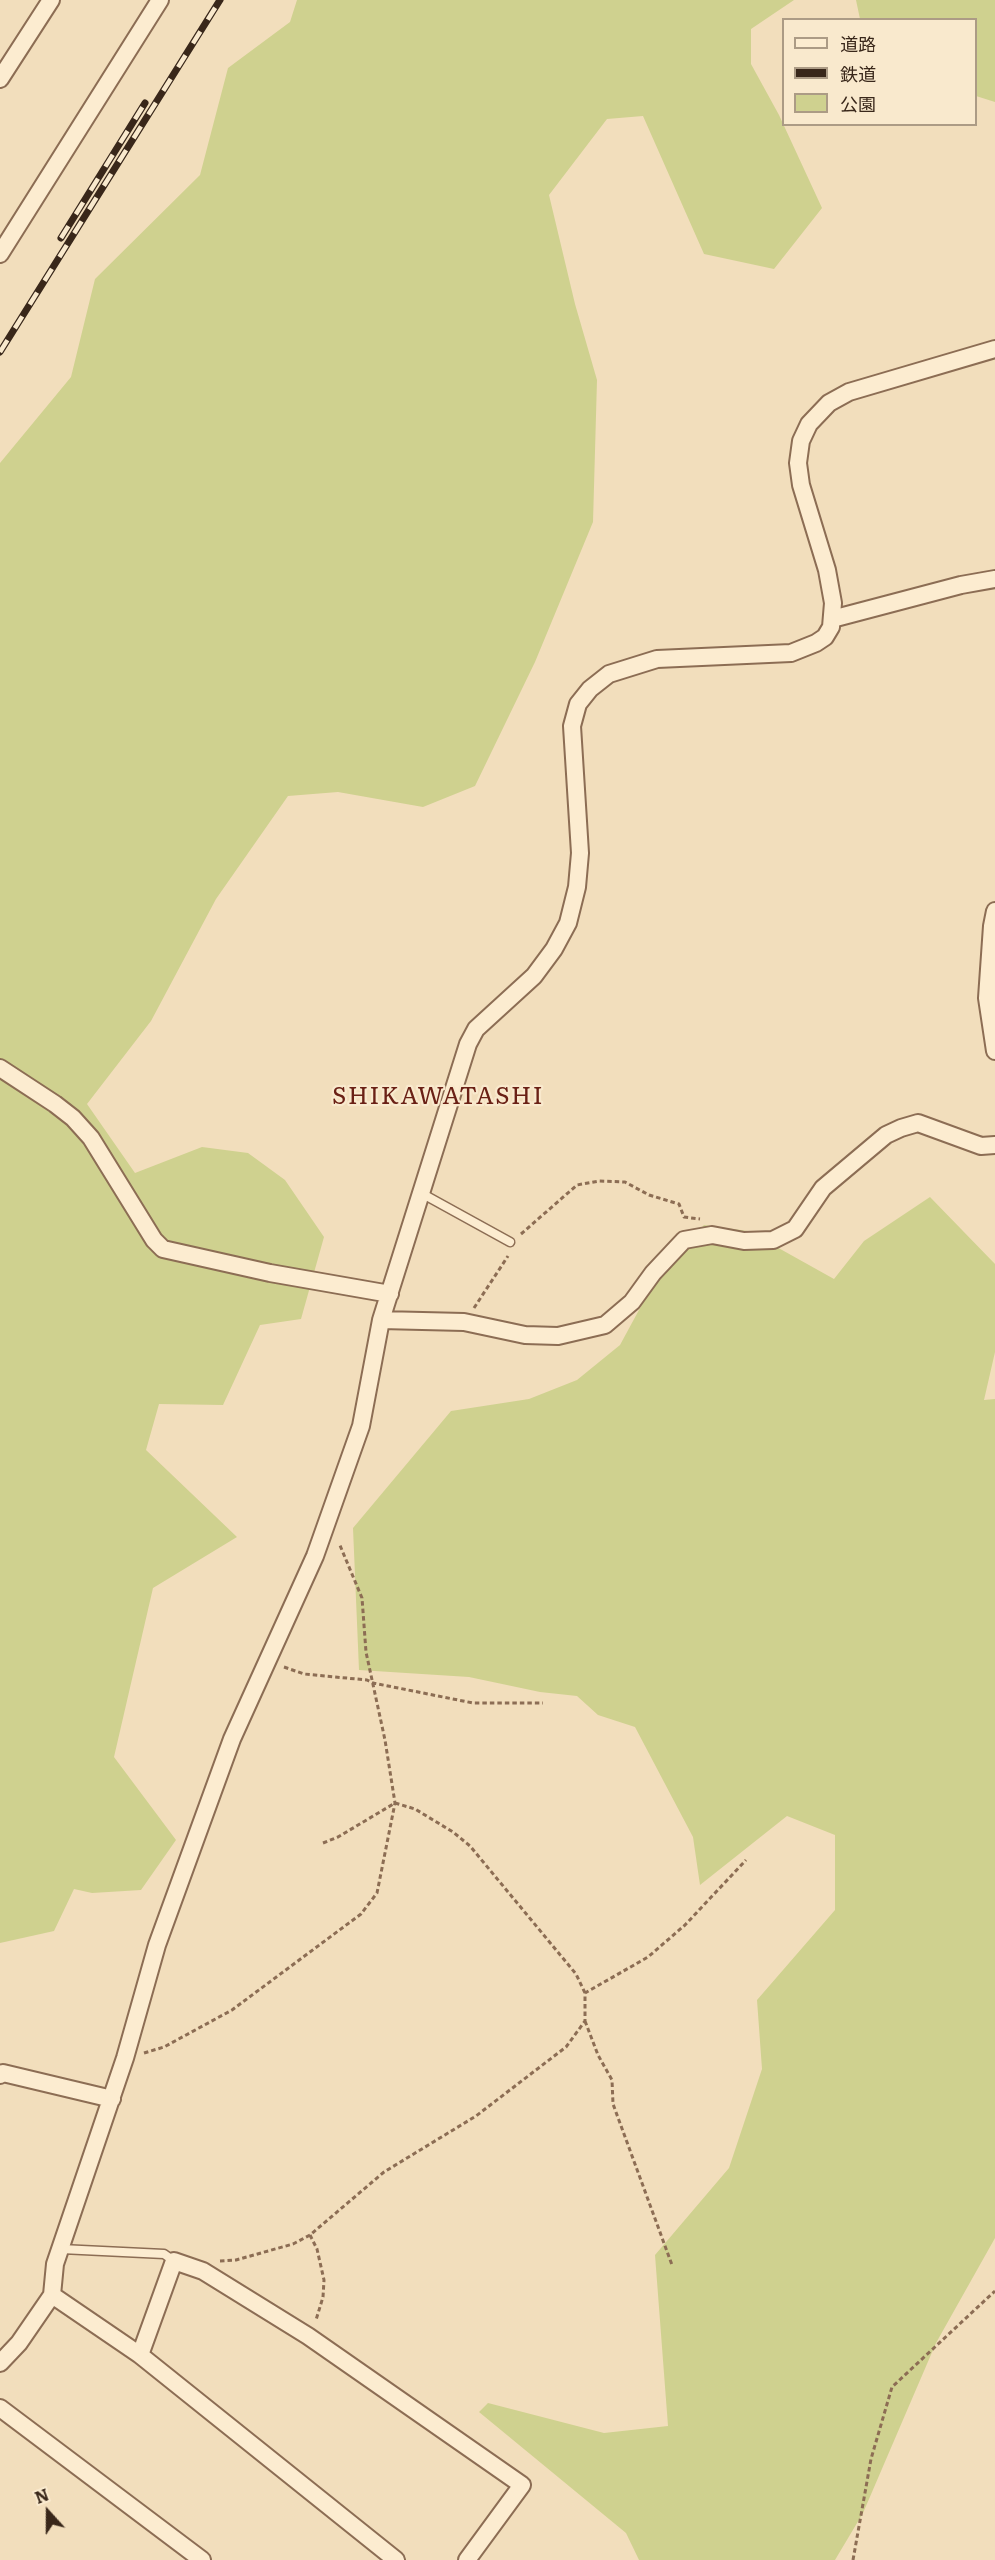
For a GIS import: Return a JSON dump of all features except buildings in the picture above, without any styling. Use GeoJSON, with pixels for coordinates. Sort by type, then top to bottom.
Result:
{"type":"FeatureCollection","features":[{"type":"Feature","properties":{"kind":"street"},"geometry":{"type":"LineString","coordinates":[[0,79],[51,0]]}},
{"type":"Feature","properties":{"kind":"street"},"geometry":{"type":"LineString","coordinates":[[0,254],[160,0]]}},
{"type":"Feature","properties":{"kind":"street"},"geometry":{"type":"LineString","coordinates":[[0,2363],[19,2343],[52,2295],[55,2264],[125,2058],[157,1945],[232,1739],[315,1556],[361,1426],[381,1320],[468,1044],[476,1029],[534,976],[554,949],[568,923],[577,887],[580,853],[573,726],[578,704],[590,689],[609,674],[657,659],[791,653],[825,637],[831,627],[833,603],[827,570],[801,485],[798,463],[801,441],[809,424],[824,408],[849,392],[995,349]]}},
{"type":"Feature","properties":{"kind":"street"},"geometry":{"type":"LineString","coordinates":[[832,618],[961,585],[995,579]]}},
{"type":"Feature","properties":{"kind":"street"},"geometry":{"type":"LineString","coordinates":[[995,911],[987,998],[995,1051]]}},
{"type":"Feature","properties":{"kind":"street"},"geometry":{"type":"LineString","coordinates":[[0,1068],[73,1118],[91,1138],[154,1240],[163,1249],[270,1273],[390,1294]]}},
{"type":"Feature","properties":{"kind":"street"},"geometry":{"type":"LineString","coordinates":[[381,1320],[464,1322],[525,1335],[558,1336],[604,1325],[632,1302],[653,1273],[684,1240],[712,1235],[744,1241],[773,1240],[795,1229],[823,1188],[886,1135],[900,1128],[918,1123],[981,1146],[995,1145]]}},
{"type":"Feature","properties":{"kind":"street"},"geometry":{"type":"LineString","coordinates":[[0,2074],[112,2098]]}},
{"type":"Feature","properties":{"kind":"street"},"geometry":{"type":"LineString","coordinates":[[140,2355],[174,2261],[203,2271],[308,2336],[522,2485],[467,2560]]}},
{"type":"Feature","properties":{"kind":"street"},"geometry":{"type":"LineString","coordinates":[[52,2295],[140,2355],[395,2560]]}},
{"type":"Feature","properties":{"kind":"street"},"geometry":{"type":"LineString","coordinates":[[0,2408],[202,2560]]}},
{"type":"Feature","properties":{"kind":"lane"},"geometry":{"type":"LineString","coordinates":[[421,1193],[510,1242]]}},
{"type":"Feature","properties":{"kind":"lane"},"geometry":{"type":"LineString","coordinates":[[61,2248],[165,2254],[174,2261]]}},
{"type":"Feature","properties":{"kind":"path"},"geometry":{"type":"LineString","coordinates":[[464,1322],[502,1267],[511,1248],[510,1242],[577,1185],[599,1181],[626,1182],[649,1195],[679,1204],[684,1217],[698,1218],[702,1222],[684,1233],[681,1244]]}},
{"type":"Feature","properties":{"kind":"path"},"geometry":{"type":"LineString","coordinates":[[125,2058],[164,2047],[232,2010],[361,1914],[377,1893],[395,1803],[366,1652],[362,1598],[328,1518]]}},
{"type":"Feature","properties":{"kind":"path"},"geometry":{"type":"LineString","coordinates":[[271,1657],[280,1665],[304,1674],[367,1680],[473,1703],[543,1703]]}},
{"type":"Feature","properties":{"kind":"path"},"geometry":{"type":"LineString","coordinates":[[323,1843],[395,1803],[416,1809],[453,1832],[470,1846],[576,1974],[585,1994],[585,2021],[598,2055],[612,2080],[613,2104],[672,2265]]}},
{"type":"Feature","properties":{"kind":"path"},"geometry":{"type":"LineString","coordinates":[[585,1994],[648,1957],[685,1925],[746,1860]]}},
{"type":"Feature","properties":{"kind":"path"},"geometry":{"type":"LineString","coordinates":[[216,2261],[236,2260],[293,2244],[310,2235],[384,2172],[476,2116],[566,2047],[585,2021]]}},
{"type":"Feature","properties":{"kind":"path"},"geometry":{"type":"LineString","coordinates":[[308,2336],[317,2318],[323,2297],[324,2280],[317,2249],[310,2235]]}},
{"type":"Feature","properties":{"kind":"path"},"geometry":{"type":"LineString","coordinates":[[854,2560],[871,2459],[892,2387],[995,2291]]}},
{"type":"Feature","properties":{"kind":"green space"},"geometry":{"type":"Polygon","coordinates":[[[297,0],[794,0],[751,29],[751,64],[779,115],[782,126],[784,126],[822,208],[774,269],[704,254],[643,116],[607,119],[549,195],[575,304],[597,380],[593,522],[535,662],[475,786],[423,807],[338,792],[288,796],[216,899],[151,1021],[87,1104],[135,1173],[202,1147],[248,1153],[285,1180],[324,1237],[301,1319],[260,1325],[223,1405],[159,1404],[146,1450],[237,1537],[153,1588],[114,1757],[176,1840],[141,1890],[92,1893],[74,1889],[54,1931],[0,1943],[0,463],[71,377],[95,279],[200,175],[228,68],[290,22],[297,0]]]}},
{"type":"Feature","properties":{"kind":"green space"},"geometry":{"type":"Polygon","coordinates":[[[856,0],[995,0],[995,102],[977,96],[977,18],[860,18],[856,0]]]}},
{"type":"Feature","properties":{"kind":"green space"},"geometry":{"type":"Polygon","coordinates":[[[930,1197],[995,1264],[995,1352],[984,1400],[995,1399],[995,2238],[936,2343],[863,2513],[835,2560],[639,2560],[626,2533],[479,2412],[488,2403],[604,2433],[668,2426],[655,2255],[729,2168],[762,2069],[757,2000],[835,1910],[835,1835],[787,1816],[700,1885],[693,1837],[635,1727],[598,1715],[577,1696],[540,1692],[469,1677],[359,1670],[353,1528],[451,1411],[529,1399],[577,1380],[620,1345],[659,1273],[704,1225],[748,1231],[834,1279],[864,1241],[930,1197]]]}},
{"type":"Feature","properties":{"kind":"railway"},"geometry":{"type":"LineString","coordinates":[[0,352],[220,0]]}},
{"type":"Feature","properties":{"kind":"railway"},"geometry":{"type":"LineString","coordinates":[[61,238],[145,103]]}},
{"type":"Feature","properties":{"kind":"district","name":"SHIKAWATASHI"},"geometry":{"type":"Point","coordinates":[438,1097]}}]}
